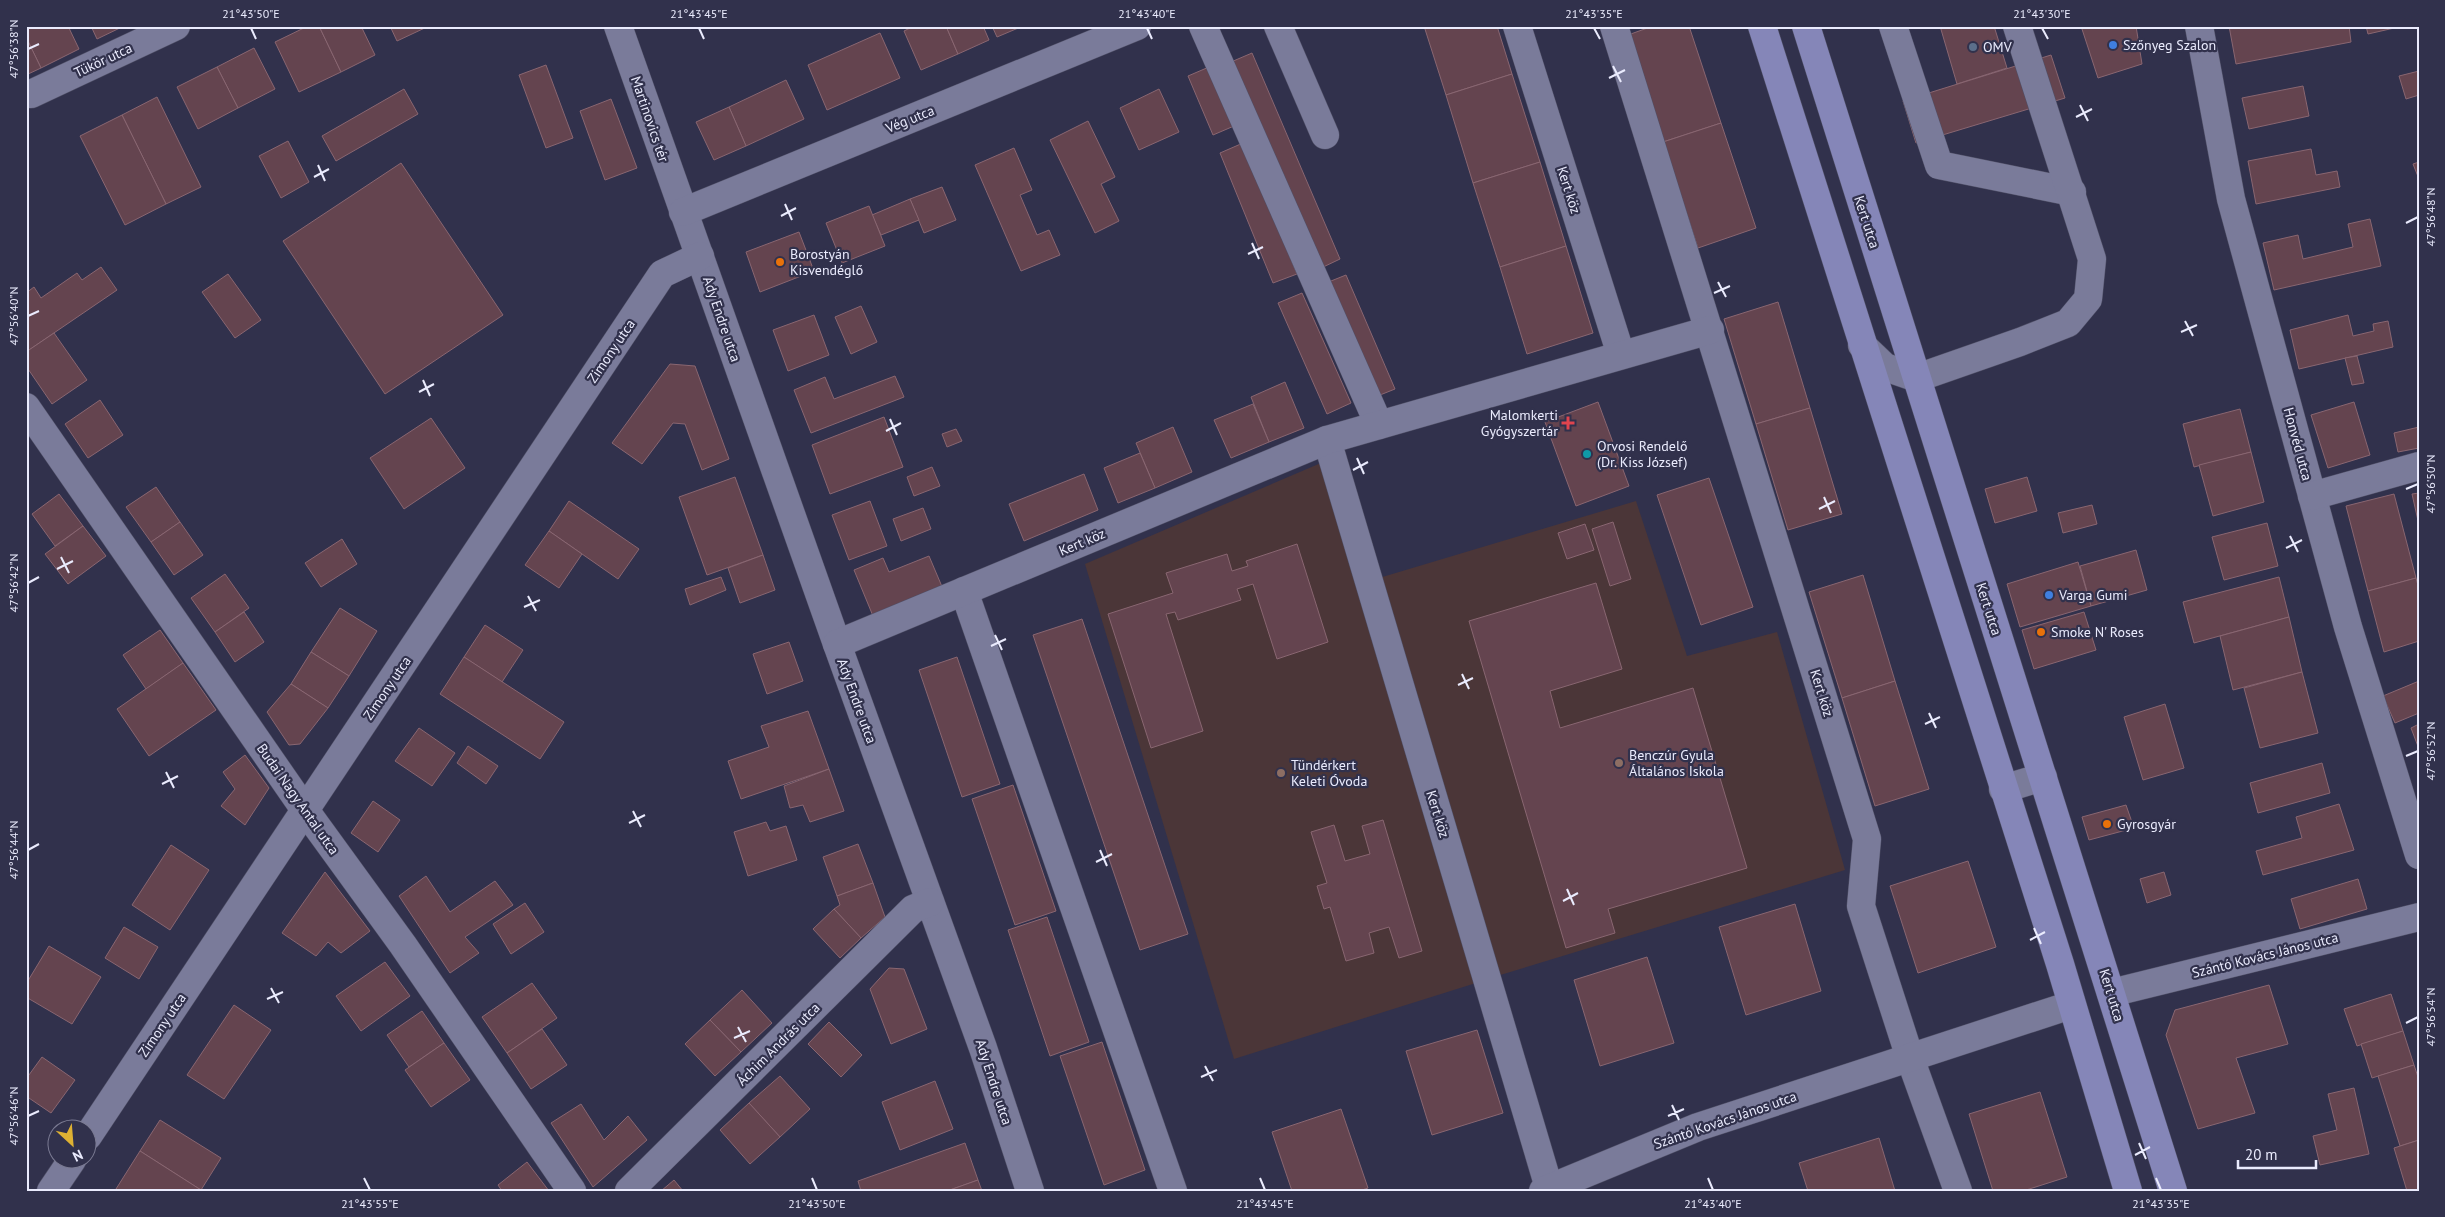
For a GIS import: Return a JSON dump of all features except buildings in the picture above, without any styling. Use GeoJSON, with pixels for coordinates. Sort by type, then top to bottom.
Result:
{"type":"FeatureCollection","features":[{"type":"Feature","properties":{"kind":"main road"},"geometry":{"type":"LineString","coordinates":[[1762,26],[2004,789],[2128,1191]]}},
{"type":"Feature","properties":{"kind":"main road","name":"Kert utca"},"geometry":{"type":"LineString","coordinates":[[1806,26],[2173,1191]]}},
{"type":"Feature","properties":{"kind":"street","name":"Tükör utca"},"geometry":{"type":"LineString","coordinates":[[30,94],[176,26]]}},
{"type":"Feature","properties":{"kind":"street","name":"Martinovics tér"},"geometry":{"type":"LineString","coordinates":[[618,26],[683,212]]}},
{"type":"Feature","properties":{"kind":"street","name":"Vég utca"},"geometry":{"type":"LineString","coordinates":[[683,212],[1137,26]]}},
{"type":"Feature","properties":{"kind":"street"},"geometry":{"type":"LineString","coordinates":[[1204,26],[1379,425]]}},
{"type":"Feature","properties":{"kind":"street"},"geometry":{"type":"LineString","coordinates":[[1278,26],[1325,135]]}},
{"type":"Feature","properties":{"kind":"street","name":"Kert köz"},"geometry":{"type":"LineString","coordinates":[[1517,26],[1621,355]]}},
{"type":"Feature","properties":{"kind":"street","name":"Kert köz"},"geometry":{"type":"LineString","coordinates":[[1614,26],[1867,839],[1861,906],[1910,1058]]}},
{"type":"Feature","properties":{"kind":"street"},"geometry":{"type":"LineString","coordinates":[[1893,26],[1939,165],[2072,192]]}},
{"type":"Feature","properties":{"kind":"street"},"geometry":{"type":"LineString","coordinates":[[1862,345],[1885,367],[1917,378],[2068,323],[2088,299],[2092,259],[2017,26]]}},
{"type":"Feature","properties":{"kind":"street","name":"Honvéd utca"},"geometry":{"type":"LineString","coordinates":[[2200,26],[2231,199],[2348,627],[2419,855]]}},
{"type":"Feature","properties":{"kind":"street","name":"Ady Endre utca"},"geometry":{"type":"LineString","coordinates":[[683,212],[836,644],[983,1048],[1030,1191]]}},
{"type":"Feature","properties":{"kind":"street","name":"Zimony utca"},"geometry":{"type":"LineString","coordinates":[[98,1121],[662,274],[700,256]]}},
{"type":"Feature","properties":{"kind":"street","name":"Kert köz"},"geometry":{"type":"LineString","coordinates":[[836,644],[1327,440],[1710,330]]}},
{"type":"Feature","properties":{"kind":"street","name":"Budai Nagy Antal utca"},"geometry":{"type":"LineString","coordinates":[[26,407],[305,810],[404,945],[572,1191]]}},
{"type":"Feature","properties":{"kind":"street","name":"Kert köz"},"geometry":{"type":"LineString","coordinates":[[1327,440],[1547,1190]]}},
{"type":"Feature","properties":{"kind":"street"},"geometry":{"type":"LineString","coordinates":[[2312,496],[2419,466]]}},
{"type":"Feature","properties":{"kind":"street"},"geometry":{"type":"LineString","coordinates":[[964,591],[1173,1191]]}},
{"type":"Feature","properties":{"kind":"street"},"geometry":{"type":"LineString","coordinates":[[2004,789],[2042,777]]}},
{"type":"Feature","properties":{"kind":"street","name":"Áchim András utca"},"geometry":{"type":"LineString","coordinates":[[629,1191],[913,909],[930,902]]}},
{"type":"Feature","properties":{"kind":"street","name":"Szántó Kovács János utca"},"geometry":{"type":"LineString","coordinates":[[2111,993],[2419,918]]}},
{"type":"Feature","properties":{"kind":"street","name":"Szántó Kovács János utca"},"geometry":{"type":"LineString","coordinates":[[1547,1190],[1698,1126],[2071,1005]]}},
{"type":"Feature","properties":{"kind":"street"},"geometry":{"type":"LineString","coordinates":[[1910,1058],[1958,1191]]}},
{"type":"Feature","properties":{"kind":"street"},"geometry":{"type":"LineString","coordinates":[[51,1191],[65,1170]]}},
{"type":"Feature","properties":{"kind":"shaded area","name":"Tündérkert Keleti Óvoda"},"geometry":{"type":"Polygon","coordinates":[[[1321,463],[1476,983],[1234,1059],[1085,564],[1321,463]]]}},
{"type":"Feature","properties":{"kind":"shaded area","name":"Benczúr Gyula Általános Iskola"},"geometry":{"type":"Polygon","coordinates":[[[1636,501],[1687,656],[1777,632],[1845,870],[1487,979],[1369,581],[1636,501]]]}},
{"type":"Feature","properties":{"kind":"place","name":"Szőnyeg Szalon"},"geometry":{"type":"Point","coordinates":[2113,45]}},
{"type":"Feature","properties":{"kind":"place","name":"OMV"},"geometry":{"type":"Point","coordinates":[1973,47]}},
{"type":"Feature","properties":{"kind":"place","name":"Borostyán Kisvendéglő"},"geometry":{"type":"Point","coordinates":[780,262]}},
{"type":"Feature","properties":{"kind":"place","name":"Malomkerti Gyógyszertár"},"geometry":{"type":"Point","coordinates":[1568,423]}},
{"type":"Feature","properties":{"kind":"place","name":"Orvosi Rendelő (Dr. Kiss József)"},"geometry":{"type":"Point","coordinates":[1587,454]}},
{"type":"Feature","properties":{"kind":"place","name":"Varga Gumi"},"geometry":{"type":"Point","coordinates":[2049,595]}},
{"type":"Feature","properties":{"kind":"place","name":"Smoke N' Roses"},"geometry":{"type":"Point","coordinates":[2041,632]}},
{"type":"Feature","properties":{"kind":"place","name":"Benczúr Gyula Általános Iskola"},"geometry":{"type":"Point","coordinates":[1619,763]}},
{"type":"Feature","properties":{"kind":"place","name":"Tündérkert Keleti Óvoda"},"geometry":{"type":"Point","coordinates":[1281,773]}},
{"type":"Feature","properties":{"kind":"place","name":"Gyrosgyár"},"geometry":{"type":"Point","coordinates":[2107,824]}}]}
